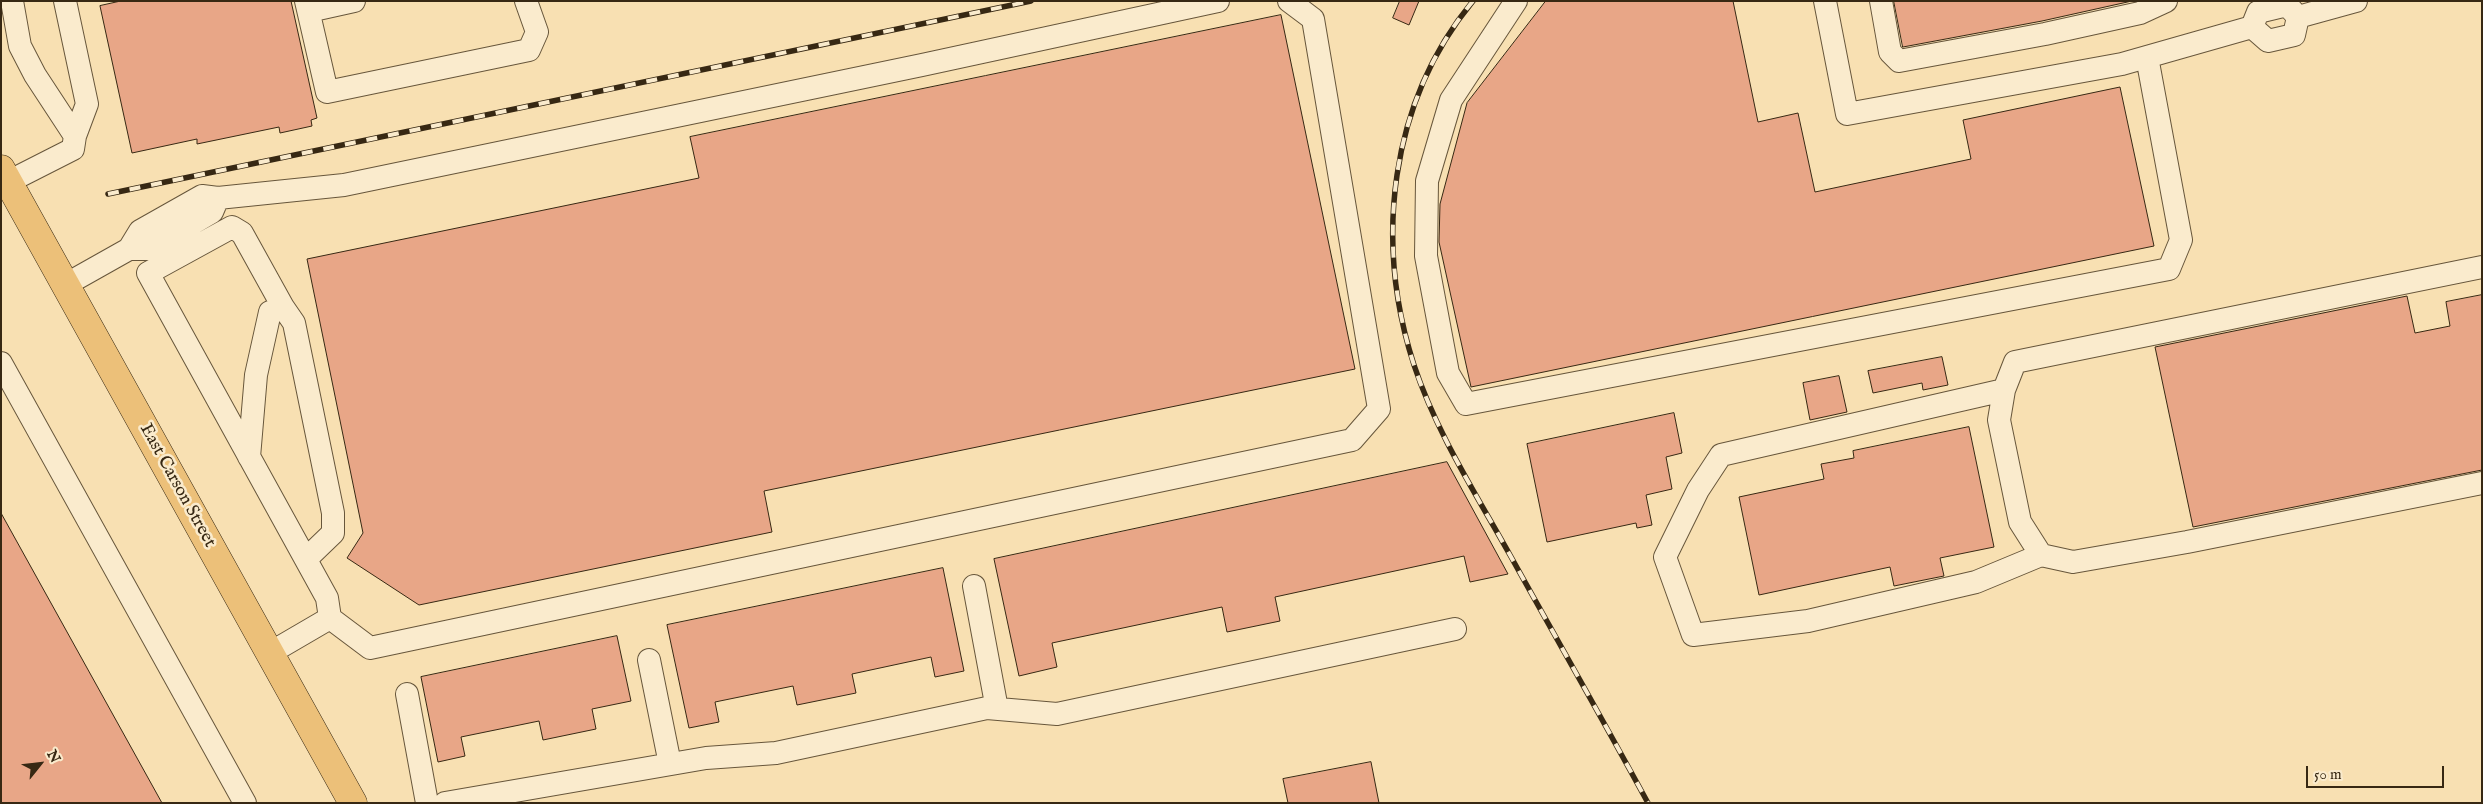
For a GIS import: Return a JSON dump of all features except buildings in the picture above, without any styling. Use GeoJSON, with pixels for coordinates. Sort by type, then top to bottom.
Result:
{"type":"FeatureCollection","features":[{"type":"Feature","properties":{"kind":"main road","name":"East Carson Street"},"geometry":{"type":"LineString","coordinates":[[5,175],[353,803]]}},
{"type":"Feature","properties":{"kind":"lane"},"geometry":{"type":"LineString","coordinates":[[12,1],[20,46],[35,75],[75,136]]}},
{"type":"Feature","properties":{"kind":"lane"},"geometry":{"type":"LineString","coordinates":[[5,175],[73,149],[75,136],[87,104],[65,1]]}},
{"type":"Feature","properties":{"kind":"lane"},"geometry":{"type":"LineString","coordinates":[[354,1],[308,6],[327,92],[529,50],[537,32],[526,1]]}},
{"type":"Feature","properties":{"kind":"lane"},"geometry":{"type":"LineString","coordinates":[[65,284],[129,249],[140,231],[202,196],[218,198],[344,185],[1218,1]]}},
{"type":"Feature","properties":{"kind":"lane"},"geometry":{"type":"LineString","coordinates":[[306,559],[333,533],[333,513],[294,324],[282,307],[242,233],[232,226],[148,273],[327,598],[330,618],[370,648],[1352,440],[1379,409],[1313,19],[1289,1]]}},
{"type":"Feature","properties":{"kind":"lane"},"geometry":{"type":"LineString","coordinates":[[1516,1],[1450,100],[1428,181],[1426,256],[1448,373],[1466,404],[2169,269],[2181,240],[2147,57]]}},
{"type":"Feature","properties":{"kind":"lane"},"geometry":{"type":"LineString","coordinates":[[1825,1],[1847,114],[2122,64],[2252,27],[2268,41],[2294,35],[2298,17],[2356,1]]}},
{"type":"Feature","properties":{"kind":"lane"},"geometry":{"type":"LineString","coordinates":[[1881,1],[1890,52],[1899,61],[2045,34],[2140,13],[2166,1]]}},
{"type":"Feature","properties":{"kind":"lane"},"geometry":{"type":"LineString","coordinates":[[2041,555],[2020,522],[2000,420],[2004,390],[2015,362],[2482,267]]}},
{"type":"Feature","properties":{"kind":"lane"},"geometry":{"type":"LineString","coordinates":[[249,457],[256,376],[270,312],[282,307]]}},
{"type":"Feature","properties":{"kind":"lane"},"geometry":{"type":"LineString","coordinates":[[1,363],[245,803]]}},
{"type":"Feature","properties":{"kind":"lane"},"geometry":{"type":"LineString","coordinates":[[2004,390],[1721,455],[1698,490],[1665,557],[1693,635],[1808,621],[1976,582],[2041,555],[2073,562],[2187,542],[2482,483]]}},
{"type":"Feature","properties":{"kind":"lane"},"geometry":{"type":"LineString","coordinates":[[974,586],[997,709]]}},
{"type":"Feature","properties":{"kind":"lane"},"geometry":{"type":"LineString","coordinates":[[270,653],[330,618]]}},
{"type":"Feature","properties":{"kind":"lane"},"geometry":{"type":"LineString","coordinates":[[445,803],[706,758],[776,754],[987,708],[1057,714],[1455,629]]}},
{"type":"Feature","properties":{"kind":"lane"},"geometry":{"type":"LineString","coordinates":[[649,660],[670,764]]}},
{"type":"Feature","properties":{"kind":"lane"},"geometry":{"type":"LineString","coordinates":[[407,694],[427,803]]}},
{"type":"Feature","properties":{"kind":"railway"},"geometry":{"type":"LineString","coordinates":[[108,194],[1031,1]]}},
{"type":"Feature","properties":{"kind":"railway"},"geometry":{"type":"LineString","coordinates":[[1473,1],[1445,41],[1423,84],[1407,129],[1397,175],[1393,223],[1395,271],[1402,318],[1414,365],[1445,438],[1648,803]]}}]}
